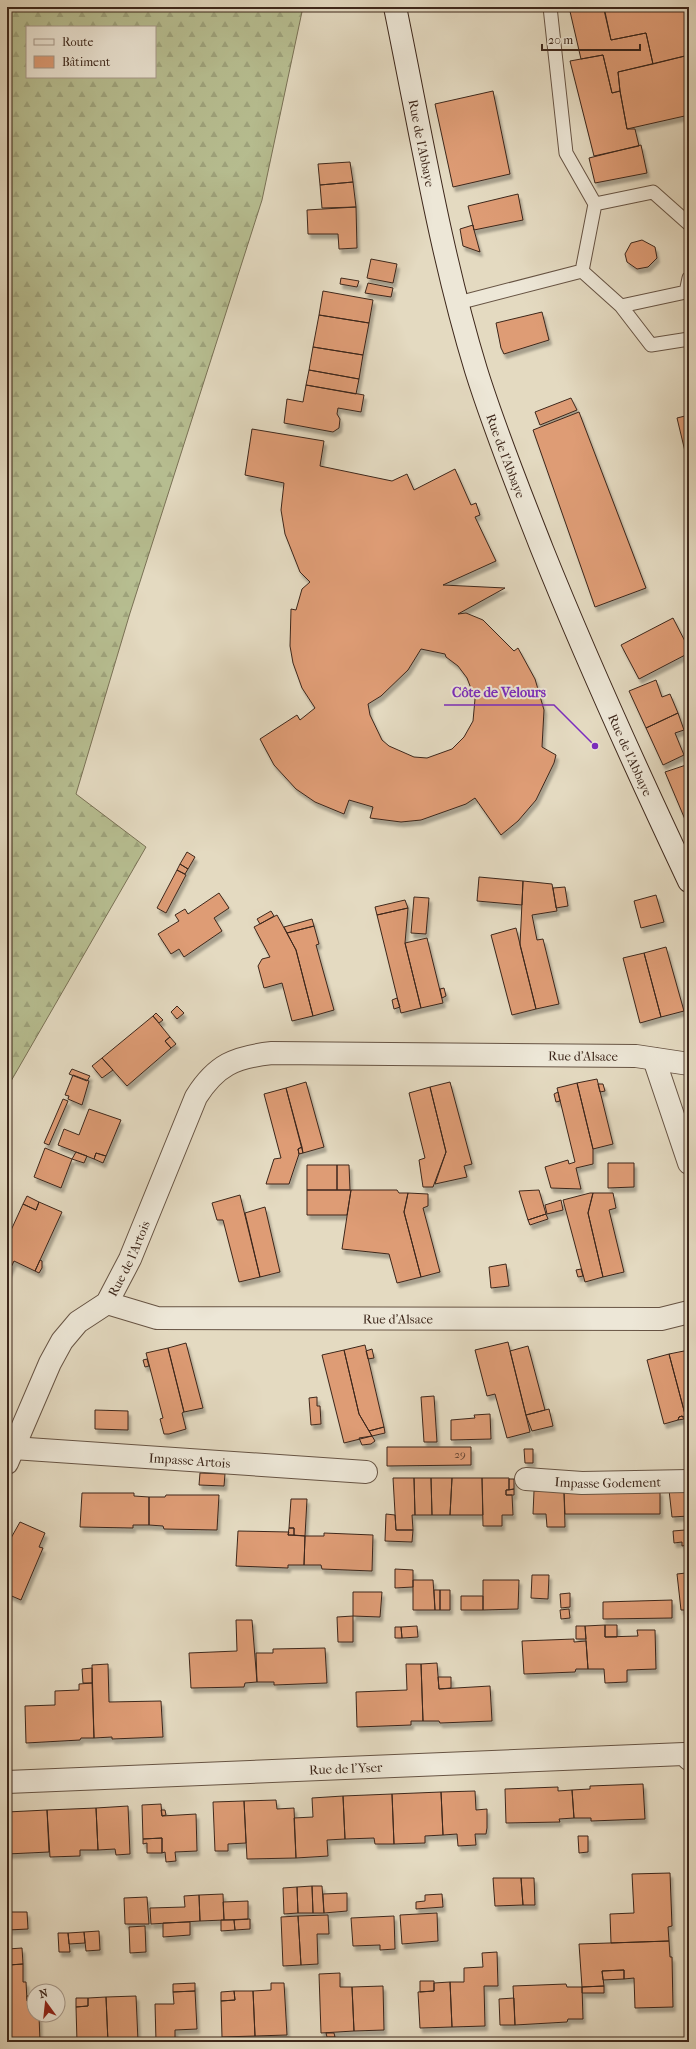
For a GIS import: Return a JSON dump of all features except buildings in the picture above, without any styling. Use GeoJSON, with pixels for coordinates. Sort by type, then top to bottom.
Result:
{"type":"FeatureCollection","features":[{"type":"Feature","properties":{"kind":"street","name":"Rue de l'Abbaye"},"geometry":{"type":"LineString","coordinates":[[395,7],[442,237],[458,303],[476,368],[504,452],[578,637],[689,881]]}},
{"type":"Feature","properties":{"kind":"street","name":"Rue d'Alsace"},"geometry":{"type":"LineString","coordinates":[[225,1065],[250,1055],[272,1053],[636,1056],[689,1064]]}},
{"type":"Feature","properties":{"kind":"street"},"geometry":{"type":"LineString","coordinates":[[654,1059],[689,1164]]}},
{"type":"Feature","properties":{"kind":"street","name":"Rue de l'Artois"},"geometry":{"type":"LineString","coordinates":[[10,1456],[50,1363],[62,1341],[78,1322],[107,1303],[130,1259],[196,1096],[207,1079],[225,1065]]}},
{"type":"Feature","properties":{"kind":"street","name":"Rue d'Alsace"},"geometry":{"type":"LineString","coordinates":[[107,1303],[157,1318],[661,1319],[689,1312]]}},
{"type":"Feature","properties":{"kind":"street","name":"Impasse Artois"},"geometry":{"type":"LineString","coordinates":[[10,1456],[366,1472]]}},
{"type":"Feature","properties":{"kind":"street","name":"Impasse Godement"},"geometry":{"type":"LineString","coordinates":[[526,1479],[582,1483],[689,1481]]}},
{"type":"Feature","properties":{"kind":"street","name":"Rue de l'Yser"},"geometry":{"type":"LineString","coordinates":[[7,1782],[687,1756]]}},
{"type":"Feature","properties":{"kind":"lane"},"geometry":{"type":"LineString","coordinates":[[550,7],[566,153],[595,204],[582,271]]}},
{"type":"Feature","properties":{"kind":"lane"},"geometry":{"type":"LineString","coordinates":[[595,204],[653,192],[689,224]]}},
{"type":"Feature","properties":{"kind":"lane"},"geometry":{"type":"LineString","coordinates":[[458,303],[582,271]]}},
{"type":"Feature","properties":{"kind":"lane"},"geometry":{"type":"LineString","coordinates":[[582,271],[621,306],[651,345],[689,338]]}},
{"type":"Feature","properties":{"kind":"lane"},"geometry":{"type":"LineString","coordinates":[[621,306],[686,292],[689,278]]}},
{"type":"Feature","properties":{"kind":"green space"},"geometry":{"type":"Polygon","coordinates":[[[7,7],[303,7],[262,200],[130,613],[76,794],[146,847],[7,1088],[7,7]]]}},
{"type":"Feature","properties":{"kind":"place","name":"Côte de Velours"},"geometry":{"type":"Point","coordinates":[595,746]}}]}
